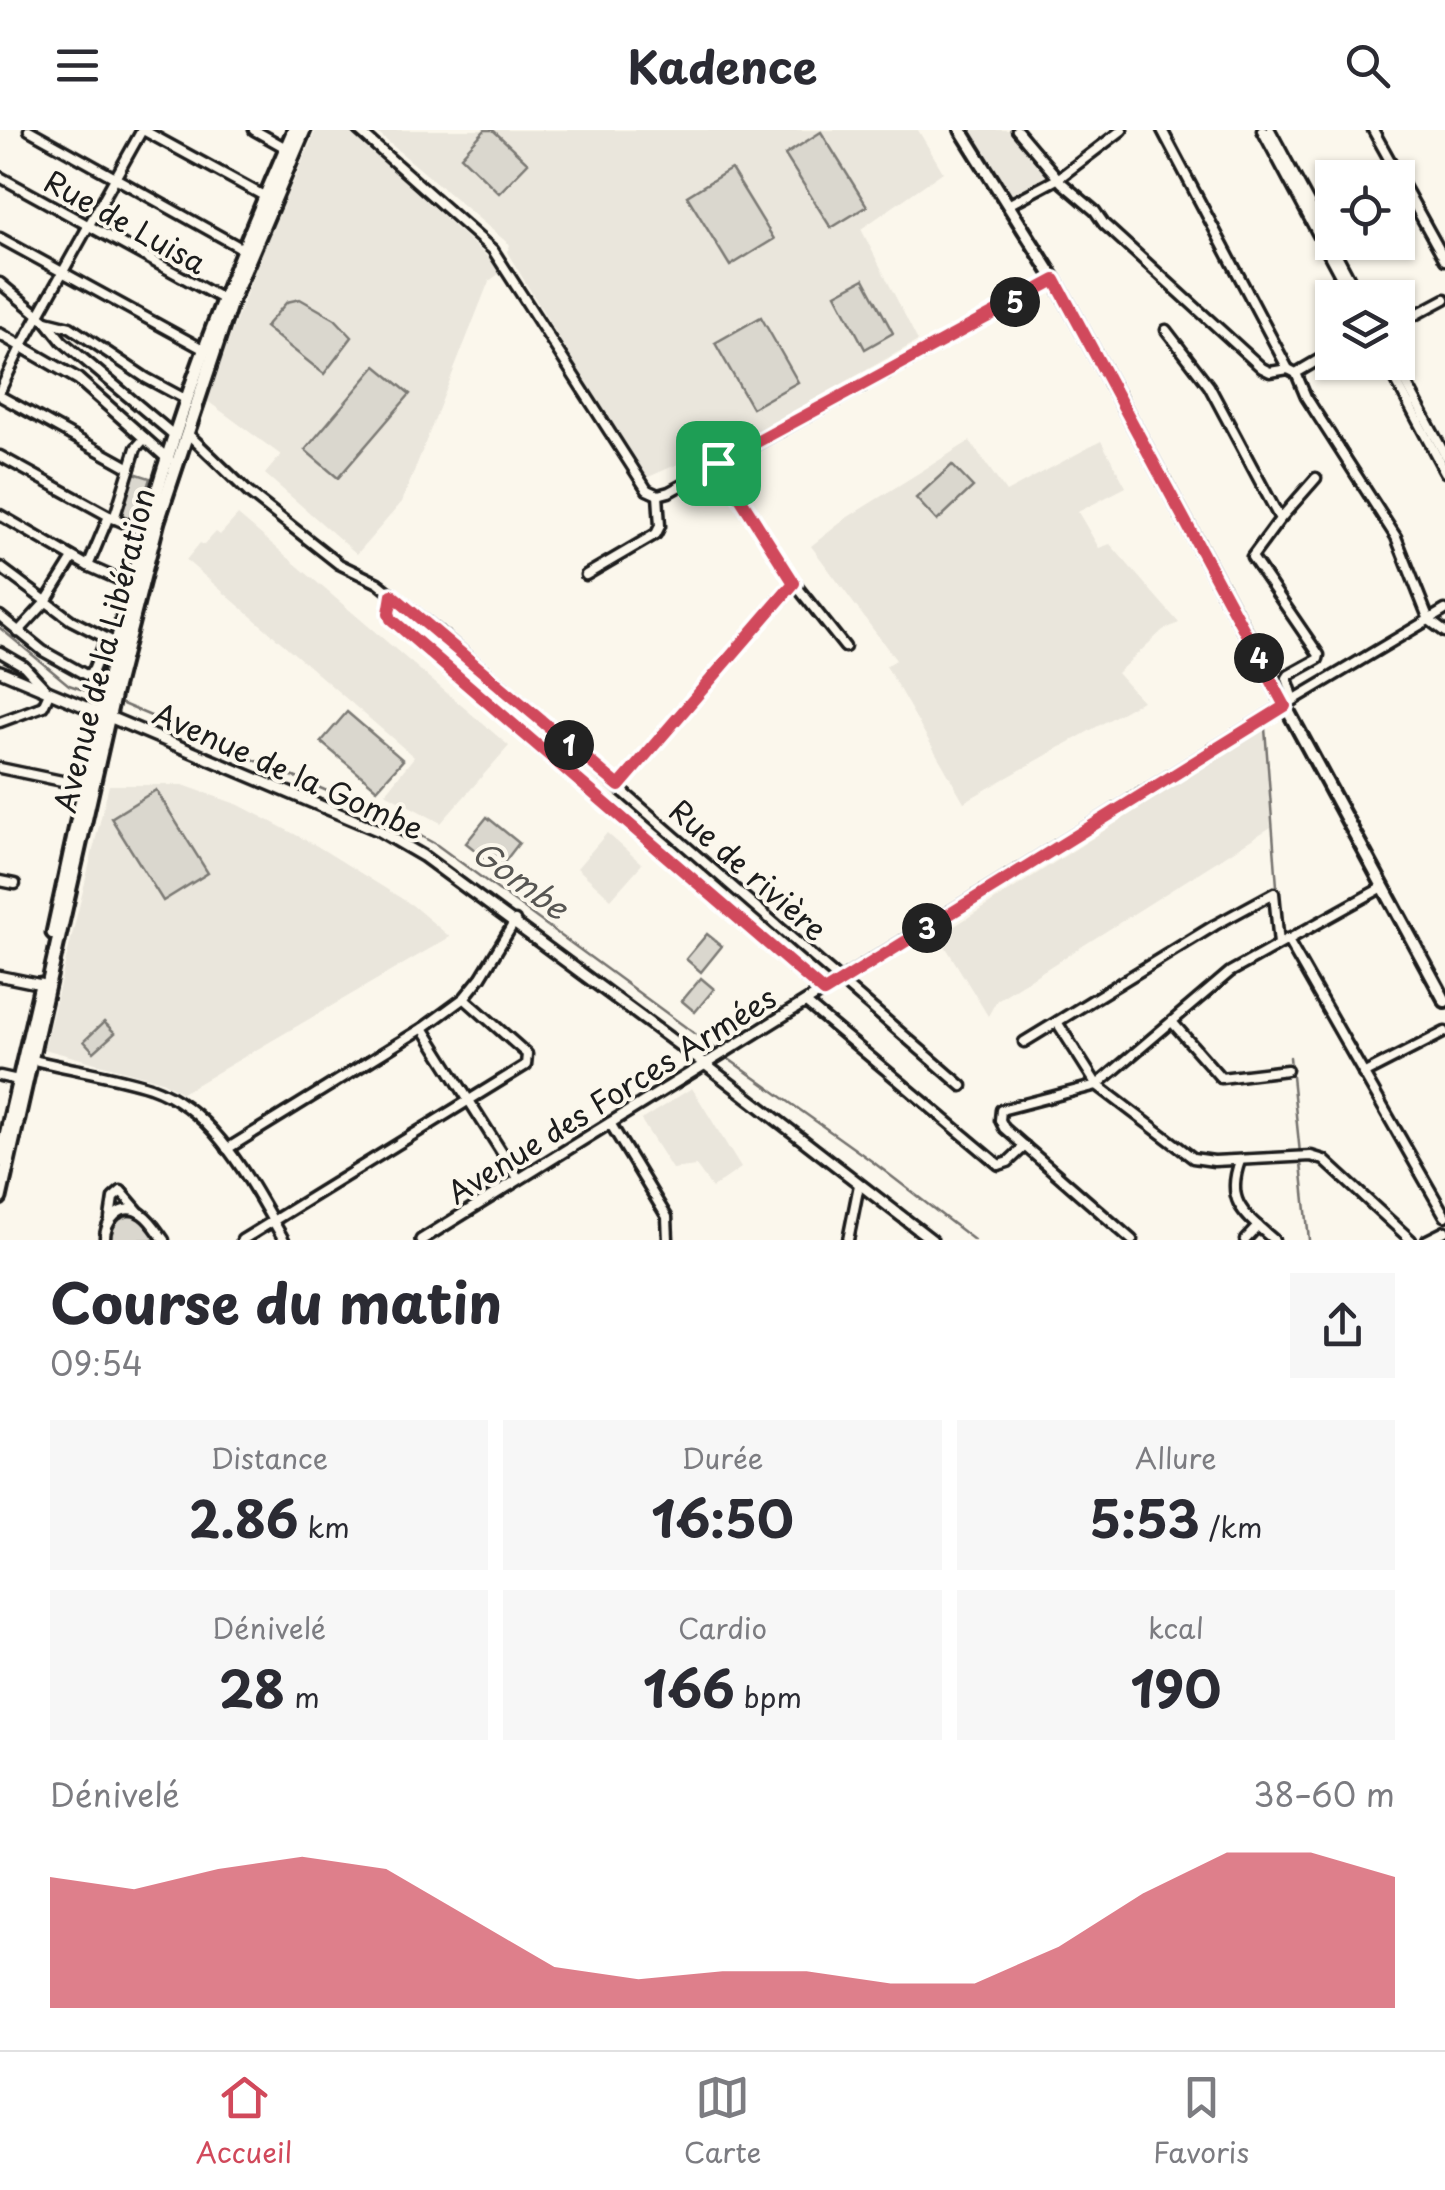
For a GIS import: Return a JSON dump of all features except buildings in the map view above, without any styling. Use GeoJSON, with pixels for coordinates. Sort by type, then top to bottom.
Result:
{"type":"FeatureCollection","features":[{"type":"Feature","properties":{"kind":"main road","name":"Avenue de la Libération"},"geometry":{"type":"LineString","coordinates":[[1,1192],[110,690],[171,461],[243,249],[294,130]]}},
{"type":"Feature","properties":{"kind":"main road","name":"Avenue de la Libération"},"geometry":{"type":"LineString","coordinates":[[180,431],[204,349],[304,130]]}},
{"type":"Feature","properties":{"kind":"main road"},"geometry":{"type":"LineString","coordinates":[[962,130],[1055,280],[1289,703],[1445,1001]]}},
{"type":"Feature","properties":{"kind":"main road","name":"Avenue de la Libération"},"geometry":{"type":"LineString","coordinates":[[110,690],[111,641],[171,461]]}},
{"type":"Feature","properties":{"kind":"main road","name":"Avenue de la Libération"},"geometry":{"type":"LineString","coordinates":[[45,985],[86,786],[106,710]]}},
{"type":"Feature","properties":{"kind":"main road","name":"Avenue de la Libération"},"geometry":{"type":"LineString","coordinates":[[0,1161],[18,1080],[28,1059]]}},
{"type":"Feature","properties":{"kind":"street"},"geometry":{"type":"LineString","coordinates":[[30,130],[243,249]]}},
{"type":"Feature","properties":{"kind":"street"},"geometry":{"type":"LineString","coordinates":[[130,468],[0,393],[22,346],[42,318],[62,272],[142,130],[264,196]]}},
{"type":"Feature","properties":{"kind":"street"},"geometry":{"type":"LineString","coordinates":[[254,130],[286,148]]}},
{"type":"Feature","properties":{"kind":"street"},"geometry":{"type":"LineString","coordinates":[[358,130],[493,250],[647,490],[658,495],[670,492],[1055,280]]}},
{"type":"Feature","properties":{"kind":"street"},"geometry":{"type":"LineString","coordinates":[[1017,130],[1059,178],[1152,270],[1262,368],[1270,372],[1292,371],[1315,360]]}},
{"type":"Feature","properties":{"kind":"street"},"geometry":{"type":"LineString","coordinates":[[1008,205],[1059,178],[1122,130]]}},
{"type":"Feature","properties":{"kind":"street"},"geometry":{"type":"LineString","coordinates":[[1162,130],[1306,396],[1396,536],[1429,620],[1445,632]]}},
{"type":"Feature","properties":{"kind":"street"},"geometry":{"type":"LineString","coordinates":[[1262,130],[1342,280]]}},
{"type":"Feature","properties":{"kind":"street"},"geometry":{"type":"LineString","coordinates":[[1270,130],[1350,280]]}},
{"type":"Feature","properties":{"kind":"street"},"geometry":{"type":"LineString","coordinates":[[1374,130],[1445,260]]}},
{"type":"Feature","properties":{"kind":"street","name":"Rue de Luisa"},"geometry":{"type":"LineString","coordinates":[[0,177],[227,301]]}},
{"type":"Feature","properties":{"kind":"street"},"geometry":{"type":"LineString","coordinates":[[0,238],[204,349]]}},
{"type":"Feature","properties":{"kind":"street"},"geometry":{"type":"LineString","coordinates":[[0,283],[42,318],[70,328],[186,400]]}},
{"type":"Feature","properties":{"kind":"street"},"geometry":{"type":"LineString","coordinates":[[1415,315],[1445,299]]}},
{"type":"Feature","properties":{"kind":"street","name":"Rue de rivière"},"geometry":{"type":"LineString","coordinates":[[42,318],[62,340],[180,431],[249,493],[339,564],[392,595],[619,786],[962,1086]]}},
{"type":"Feature","properties":{"kind":"street"},"geometry":{"type":"LineString","coordinates":[[1166,330],[1208,386],[1280,519]]}},
{"type":"Feature","properties":{"kind":"street"},"geometry":{"type":"LineString","coordinates":[[0,334],[78,379],[171,461]]}},
{"type":"Feature","properties":{"kind":"street"},"geometry":{"type":"LineString","coordinates":[[1396,380],[1445,472]]}},
{"type":"Feature","properties":{"kind":"street"},"geometry":{"type":"LineString","coordinates":[[1405,380],[1445,454]]}},
{"type":"Feature","properties":{"kind":"street"},"geometry":{"type":"LineString","coordinates":[[88,566],[112,518],[136,448],[145,438]]}},
{"type":"Feature","properties":{"kind":"street"},"geometry":{"type":"LineString","coordinates":[[0,456],[145,532]]}},
{"type":"Feature","properties":{"kind":"street"},"geometry":{"type":"LineString","coordinates":[[718,463],[794,583],[845,646]]}},
{"type":"Feature","properties":{"kind":"street"},"geometry":{"type":"LineString","coordinates":[[1316,478],[1252,557],[1319,655],[1287,678],[1289,703],[1445,610]]}},
{"type":"Feature","properties":{"kind":"street"},"geometry":{"type":"LineString","coordinates":[[586,575],[656,534],[660,526],[658,495]]}},
{"type":"Feature","properties":{"kind":"street"},"geometry":{"type":"LineString","coordinates":[[0,514],[72,558],[131,585]]}},
{"type":"Feature","properties":{"kind":"street"},"geometry":{"type":"LineString","coordinates":[[18,632],[45,603],[72,558]]}},
{"type":"Feature","properties":{"kind":"street"},"geometry":{"type":"LineString","coordinates":[[0,567],[45,603],[111,641],[93,671],[86,675],[77,673],[0,616]]}},
{"type":"Feature","properties":{"kind":"street"},"geometry":{"type":"LineString","coordinates":[[619,786],[794,583]]}},
{"type":"Feature","properties":{"kind":"street"},"geometry":{"type":"LineString","coordinates":[[392,595],[391,619],[824,992]]}},
{"type":"Feature","properties":{"kind":"street"},"geometry":{"type":"LineString","coordinates":[[0,652],[24,666],[49,693],[42,706],[0,722]]}},
{"type":"Feature","properties":{"kind":"street","name":"Avenue de la Gombe"},"geometry":{"type":"LineString","coordinates":[[0,671],[49,693],[106,710],[380,832],[438,867],[710,1062],[932,1240]]}},
{"type":"Feature","properties":{"kind":"street","name":"Avenue des Forces Armées"},"geometry":{"type":"LineString","coordinates":[[421,1240],[1289,703]]}},
{"type":"Feature","properties":{"kind":"street"},"geometry":{"type":"LineString","coordinates":[[0,768],[86,786]]}},
{"type":"Feature","properties":{"kind":"street"},"geometry":{"type":"LineString","coordinates":[[0,881],[14,884]]}},
{"type":"Feature","properties":{"kind":"street"},"geometry":{"type":"LineString","coordinates":[[1132,1240],[1025,1146],[1000,1120],[1000,1110],[1096,1085],[1230,972],[1383,887]]}},
{"type":"Feature","properties":{"kind":"street"},"geometry":{"type":"LineString","coordinates":[[1024,1042],[1274,893],[1283,942],[1445,1216]]}},
{"type":"Feature","properties":{"kind":"street"},"geometry":{"type":"LineString","coordinates":[[227,1148],[423,1028],[464,998],[514,922]]}},
{"type":"Feature","properties":{"kind":"street"},"geometry":{"type":"LineString","coordinates":[[0,976],[45,985]]}},
{"type":"Feature","properties":{"kind":"street"},"geometry":{"type":"LineString","coordinates":[[242,1240],[522,1068],[529,1059],[464,998]]}},
{"type":"Feature","properties":{"kind":"street"},"geometry":{"type":"LineString","coordinates":[[806,1002],[998,1165],[1008,1162],[1025,1146]]}},
{"type":"Feature","properties":{"kind":"street"},"geometry":{"type":"LineString","coordinates":[[1057,1022],[1096,1085],[1181,1151],[1193,1158],[1214,1161],[1311,1156],[1334,1168],[1412,1240]]}},
{"type":"Feature","properties":{"kind":"street"},"geometry":{"type":"LineString","coordinates":[[1172,1023],[1222,1078],[1287,1070]]}},
{"type":"Feature","properties":{"kind":"street"},"geometry":{"type":"LineString","coordinates":[[423,1028],[518,1178]]}},
{"type":"Feature","properties":{"kind":"street"},"geometry":{"type":"LineString","coordinates":[[1363,1074],[1444,1030]]}},
{"type":"Feature","properties":{"kind":"street"},"geometry":{"type":"LineString","coordinates":[[28,1059],[150,1088],[194,1113],[227,1148],[284,1240]]}},
{"type":"Feature","properties":{"kind":"street"},"geometry":{"type":"LineString","coordinates":[[0,1076],[18,1080]]}},
{"type":"Feature","properties":{"kind":"street"},"geometry":{"type":"LineString","coordinates":[[610,1123],[666,1217],[668,1240]]}},
{"type":"Feature","properties":{"kind":"street"},"geometry":{"type":"LineString","coordinates":[[1240,1160],[1233,1180],[1238,1205],[1274,1240]]}},
{"type":"Feature","properties":{"kind":"street"},"geometry":{"type":"LineString","coordinates":[[1214,1161],[1233,1180]]}},
{"type":"Feature","properties":{"kind":"street"},"geometry":{"type":"LineString","coordinates":[[848,1240],[859,1185]]}},
{"type":"Feature","properties":{"kind":"street"},"geometry":{"type":"LineString","coordinates":[[104,1240],[113,1198],[121,1191],[164,1240]]}},
{"type":"Feature","properties":{"kind":"street"},"geometry":{"type":"LineString","coordinates":[[110,1218],[118,1212],[138,1212]]}},
{"type":"Feature","properties":{"kind":"street"},"geometry":{"type":"LineString","coordinates":[[1245,1240],[1258,1226]]}},
{"type":"Feature","properties":{"kind":"street"},"geometry":{"type":"LineString","coordinates":[[1426,1240],[1445,1231]]}},
{"type":"Feature","properties":{"kind":"shaded area"},"geometry":{"type":"Polygon","coordinates":[[[316,130],[348,130],[503,271],[489,281],[402,502],[357,554],[265,474],[281,455],[206,400],[261,255],[316,130]]]}},
{"type":"Feature","properties":{"kind":"shaded area"},"geometry":{"type":"Polygon","coordinates":[[[374,130],[918,130],[943,172],[861,229],[918,341],[709,459],[706,454],[681,469],[678,464],[644,479],[507,252],[510,245],[374,130]]]}},
{"type":"Feature","properties":{"kind":"shaded area"},"geometry":{"type":"Polygon","coordinates":[[[485,130],[493,130],[528,163],[499,193],[461,156],[485,130]]]}},
{"type":"Feature","properties":{"kind":"shaded area"},"geometry":{"type":"Polygon","coordinates":[[[971,130],[1015,130],[1054,176],[1014,199],[971,130]]]}},
{"type":"Feature","properties":{"kind":"shaded area"},"geometry":{"type":"Polygon","coordinates":[[[821,132],[867,206],[831,228],[785,155],[821,132]]]}},
{"type":"Feature","properties":{"kind":"shaded area"},"geometry":{"type":"Polygon","coordinates":[[[731,169],[774,239],[730,266],[687,196],[731,169]]]}},
{"type":"Feature","properties":{"kind":"shaded area"},"geometry":{"type":"Polygon","coordinates":[[[864,279],[893,333],[865,349],[836,294],[864,279]]]}},
{"type":"Feature","properties":{"kind":"shaded area"},"geometry":{"type":"Polygon","coordinates":[[[300,299],[335,319],[352,337],[324,374],[265,327],[287,302],[300,299]]]}},
{"type":"Feature","properties":{"kind":"shaded area"},"geometry":{"type":"Polygon","coordinates":[[[761,317],[798,382],[752,408],[715,343],[761,317]]]}},
{"type":"Feature","properties":{"kind":"shaded area"},"geometry":{"type":"Polygon","coordinates":[[[376,366],[410,394],[338,478],[305,450],[376,366]]]}},
{"type":"Feature","properties":{"kind":"shaded area"},"geometry":{"type":"Polygon","coordinates":[[[970,441],[1006,492],[1101,441],[1126,487],[1078,512],[1099,548],[1110,544],[1179,623],[1163,630],[1117,673],[1142,701],[964,802],[886,666],[896,660],[811,546],[848,517],[970,441]]]}},
{"type":"Feature","properties":{"kind":"shaded area"},"geometry":{"type":"Polygon","coordinates":[[[952,465],[973,487],[937,521],[916,498],[952,465]]]}},
{"type":"Feature","properties":{"kind":"shaded area"},"geometry":{"type":"Polygon","coordinates":[[[131,472],[150,478],[137,521],[118,515],[131,472]]]}},
{"type":"Feature","properties":{"kind":"shaded area"},"geometry":{"type":"Polygon","coordinates":[[[238,515],[509,746],[441,823],[385,793],[414,757],[186,560],[200,543],[204,545],[216,532],[220,535],[238,515]]]}},
{"type":"Feature","properties":{"kind":"shaded area"},"geometry":{"type":"Polygon","coordinates":[[[347,712],[403,760],[377,789],[321,742],[347,712]]]}},
{"type":"Feature","properties":{"kind":"shaded area"},"geometry":{"type":"Polygon","coordinates":[[[1265,728],[1271,827],[997,1000],[988,1016],[939,936],[1265,728]]]}},
{"type":"Feature","properties":{"kind":"shaded area"},"geometry":{"type":"Polygon","coordinates":[[[109,785],[183,785],[239,805],[317,846],[412,905],[450,937],[182,1093],[162,1081],[44,1049],[109,785]]]}},
{"type":"Feature","properties":{"kind":"shaded area"},"geometry":{"type":"Polygon","coordinates":[[[156,790],[208,873],[163,901],[111,818],[156,790]]]}},
{"type":"Feature","properties":{"kind":"shaded area"},"geometry":{"type":"Polygon","coordinates":[[[487,817],[519,843],[499,869],[466,843],[487,817]]]}},
{"type":"Feature","properties":{"kind":"shaded area"},"geometry":{"type":"Polygon","coordinates":[[[607,833],[642,864],[611,899],[577,868],[607,833]]]}},
{"type":"Feature","properties":{"kind":"shaded area"},"geometry":{"type":"Polygon","coordinates":[[[707,934],[722,946],[701,972],[686,959],[707,934]]]}},
{"type":"Feature","properties":{"kind":"shaded area"},"geometry":{"type":"Polygon","coordinates":[[[701,978],[714,989],[695,1012],[682,1001],[701,978]]]}},
{"type":"Feature","properties":{"kind":"shaded area"},"geometry":{"type":"Polygon","coordinates":[[[104,1022],[115,1033],[94,1052],[84,1041],[104,1022]]]}},
{"type":"Feature","properties":{"kind":"shaded area"},"geometry":{"type":"Polygon","coordinates":[[[692,1088],[741,1168],[712,1188],[696,1166],[672,1169],[641,1120],[692,1088]]]}},
{"type":"Feature","properties":{"kind":"shaded area"},"geometry":{"type":"Polygon","coordinates":[[[140,1215],[161,1240],[110,1240],[111,1228],[118,1220],[140,1215]]]}},
{"type":"Feature","properties":{"kind":"waterway","name":"Gombe"},"geometry":{"type":"LineString","coordinates":[[0,628],[69,685],[101,696]]}},
{"type":"Feature","properties":{"kind":"waterway","name":"Gombe"},"geometry":{"type":"LineString","coordinates":[[118,702],[381,814],[437,845],[717,1050]]}},
{"type":"Feature","properties":{"kind":"waterway"},"geometry":{"type":"LineString","coordinates":[[1265,728],[1277,886]]}},
{"type":"Feature","properties":{"kind":"waterway","name":"Gombe"},"geometry":{"type":"LineString","coordinates":[[723,1055],[974,1240]]}},
{"type":"Feature","properties":{"kind":"waterway"},"geometry":{"type":"LineString","coordinates":[[1290,1057],[1309,1240]]}},
{"type":"Feature","properties":{"kind":"route"},"geometry":{"type":"LineString","coordinates":[[1055,280],[1285,706],[824,992],[506,721],[391,619],[389,613],[392,595],[619,786],[794,583],[718,463],[1055,280]]}}]}
